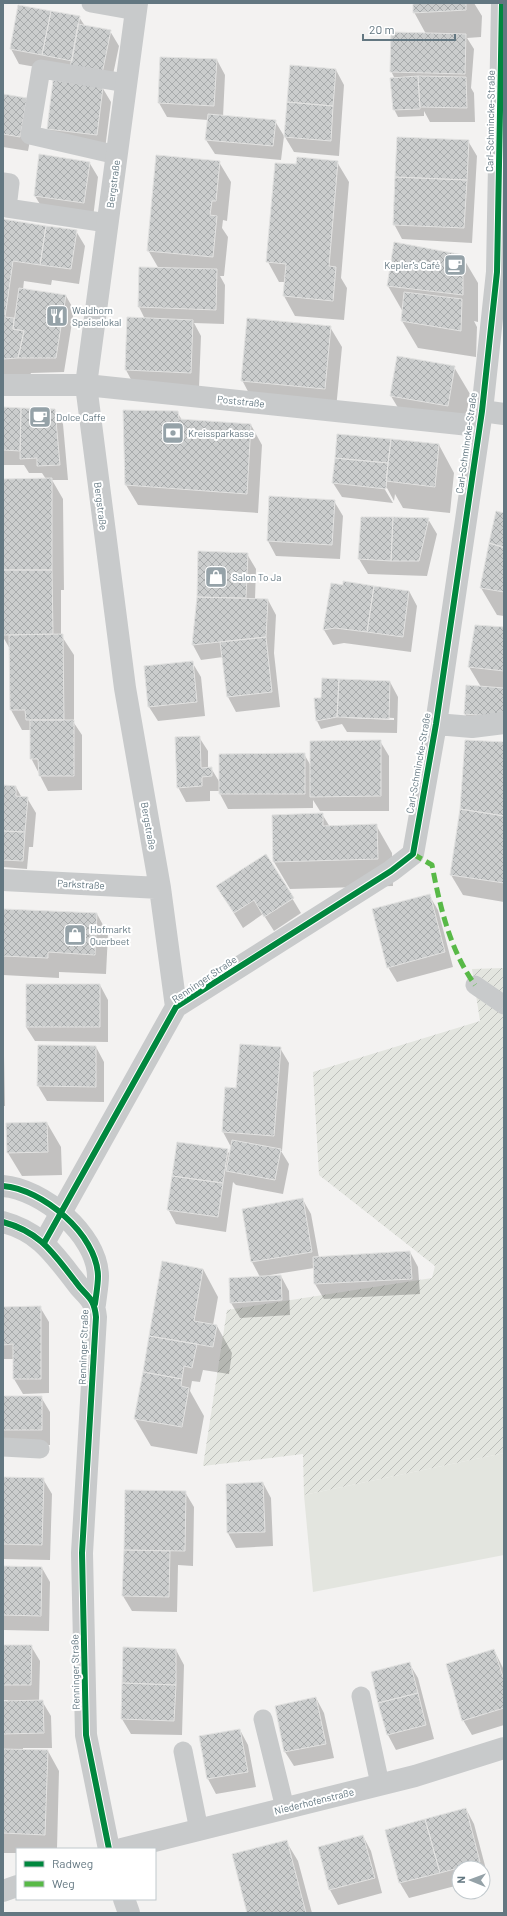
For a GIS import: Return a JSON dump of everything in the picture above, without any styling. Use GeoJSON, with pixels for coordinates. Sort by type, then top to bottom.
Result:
{"type":"FeatureCollection","features":[{"type":"Feature","properties":{"kind":"street","name":"Bergstraße"},"geometry":{"type":"LineString","coordinates":[[136,7],[86,385],[125,688],[160,888],[176,1007]]}},
{"type":"Feature","properties":{"kind":"street","name":"Carl-Schmincke-Straße"},"geometry":{"type":"LineString","coordinates":[[391,871],[412,854],[436,724],[500,272],[503,11]]}},
{"type":"Feature","properties":{"kind":"street","name":"Poststraße"},"geometry":{"type":"LineString","coordinates":[[3,386],[86,385],[480,419],[504,414]]}},
{"type":"Feature","properties":{"kind":"street"},"geometry":{"type":"LineString","coordinates":[[436,724],[472,727],[504,723]]}},
{"type":"Feature","properties":{"kind":"street","name":"Renninger Straße"},"geometry":{"type":"LineString","coordinates":[[109,1848],[86,1735],[82,1553],[96,1317],[94,1304],[44,1243],[176,1007],[391,871]]}},
{"type":"Feature","properties":{"kind":"street","name":"Parkstraße"},"geometry":{"type":"LineString","coordinates":[[3,880],[160,888]]}},
{"type":"Feature","properties":{"kind":"street"},"geometry":{"type":"LineString","coordinates":[[3,1186],[10,1186],[40,1199],[61,1212],[80,1233],[94,1258],[98,1276],[94,1304]]}},
{"type":"Feature","properties":{"kind":"street"},"geometry":{"type":"LineString","coordinates":[[3,1222],[29,1233],[44,1243]]}},
{"type":"Feature","properties":{"kind":"street","name":"Niederhofenstraße"},"geometry":{"type":"LineString","coordinates":[[126,1848],[380,1784],[504,1748]]}},
{"type":"Feature","properties":{"kind":"street"},"geometry":{"type":"LineString","coordinates":[[3,1891],[16,1886]]}},
{"type":"Feature","properties":{"kind":"street"},"geometry":{"type":"LineString","coordinates":[[124,1900],[129,1913]]}},
{"type":"Feature","properties":{"kind":"lane"},"geometry":{"type":"LineString","coordinates":[[92,3],[136,7]]}},
{"type":"Feature","properties":{"kind":"lane"},"geometry":{"type":"LineString","coordinates":[[117,155],[30,135],[41,69],[126,83]]}},
{"type":"Feature","properties":{"kind":"lane"},"geometry":{"type":"LineString","coordinates":[[3,182],[10,183],[7,208],[107,224]]}},
{"type":"Feature","properties":{"kind":"lane"},"geometry":{"type":"LineString","coordinates":[[475,985],[504,1005]]}},
{"type":"Feature","properties":{"kind":"lane"},"geometry":{"type":"LineString","coordinates":[[3,1447],[40,1449]]}},
{"type":"Feature","properties":{"kind":"lane"},"geometry":{"type":"LineString","coordinates":[[361,1696],[380,1784]]}},
{"type":"Feature","properties":{"kind":"lane"},"geometry":{"type":"LineString","coordinates":[[263,1719],[285,1808]]}},
{"type":"Feature","properties":{"kind":"lane"},"geometry":{"type":"LineString","coordinates":[[183,1751],[199,1830]]}},
{"type":"Feature","properties":{"kind":"shaded area"},"geometry":{"type":"Polygon","coordinates":[[[504,968],[504,1453],[304,1495],[303,1454],[203,1466],[227,1310],[432,1278],[435,1266],[319,1175],[313,1072],[480,1021],[472,969],[504,968]]]}},
{"type":"Feature","properties":{"kind":"shaded area"},"geometry":{"type":"Polygon","coordinates":[[[504,1453],[504,1555],[313,1592],[304,1495],[504,1453]]]}},
{"type":"Feature","properties":{"kind":"building"},"geometry":{"type":"Polygon","coordinates":[[[413,3],[466,3],[466,10],[413,13],[413,3]]]}},
{"type":"Feature","properties":{"kind":"building"},"geometry":{"type":"Polygon","coordinates":[[[18,5],[51,11],[42,55],[10,49],[18,5]]]}},
{"type":"Feature","properties":{"kind":"building"},"geometry":{"type":"Polygon","coordinates":[[[51,11],[80,16],[72,61],[42,55],[51,11]]]}},
{"type":"Feature","properties":{"kind":"building"},"geometry":{"type":"Polygon","coordinates":[[[78,24],[111,30],[102,74],[70,68],[78,24]]]}},
{"type":"Feature","properties":{"kind":"building"},"geometry":{"type":"Polygon","coordinates":[[[391,32],[466,34],[465,74],[390,72],[391,32]]]}},
{"type":"Feature","properties":{"kind":"building"},"geometry":{"type":"Polygon","coordinates":[[[160,57],[217,59],[214,106],[158,103],[160,57]]]}},
{"type":"Feature","properties":{"kind":"building"},"geometry":{"type":"Polygon","coordinates":[[[290,65],[336,69],[333,106],[287,102],[290,65]]]}},
{"type":"Feature","properties":{"kind":"building"},"geometry":{"type":"Polygon","coordinates":[[[418,76],[466,77],[467,108],[420,107],[418,76]]]}},
{"type":"Feature","properties":{"kind":"building"},"geometry":{"type":"Polygon","coordinates":[[[418,76],[420,109],[393,110],[390,78],[418,76]]]}},
{"type":"Feature","properties":{"kind":"building"},"geometry":{"type":"Polygon","coordinates":[[[53,80],[103,87],[97,135],[47,129],[53,80]]]}},
{"type":"Feature","properties":{"kind":"building"},"geometry":{"type":"Polygon","coordinates":[[[3,94],[27,98],[20,137],[3,134],[3,94]]]}},
{"type":"Feature","properties":{"kind":"building"},"geometry":{"type":"Polygon","coordinates":[[[287,102],[333,106],[331,141],[284,137],[287,102]]]}},
{"type":"Feature","properties":{"kind":"building"},"geometry":{"type":"Polygon","coordinates":[[[208,114],[276,120],[273,146],[205,140],[208,114]]]}},
{"type":"Feature","properties":{"kind":"building"},"geometry":{"type":"Polygon","coordinates":[[[397,137],[469,140],[467,180],[395,177],[397,137]]]}},
{"type":"Feature","properties":{"kind":"building"},"geometry":{"type":"Polygon","coordinates":[[[39,154],[90,162],[84,203],[34,196],[39,154]]]}},
{"type":"Feature","properties":{"kind":"building"},"geometry":{"type":"Polygon","coordinates":[[[156,155],[220,161],[216,201],[212,201],[210,215],[217,216],[213,257],[147,251],[156,155]]]}},
{"type":"Feature","properties":{"kind":"building"},"geometry":{"type":"Polygon","coordinates":[[[297,157],[338,161],[329,266],[336,267],[333,301],[283,296],[286,264],[266,262],[275,163],[296,164],[297,157]]]}},
{"type":"Feature","properties":{"kind":"building"},"geometry":{"type":"Polygon","coordinates":[[[395,177],[467,180],[464,228],[393,225],[395,177]]]}},
{"type":"Feature","properties":{"kind":"building"},"geometry":{"type":"Polygon","coordinates":[[[3,219],[46,226],[40,265],[13,261],[5,317],[14,318],[13,329],[24,331],[18,358],[3,359],[3,219]]]}},
{"type":"Feature","properties":{"kind":"building"},"geometry":{"type":"Polygon","coordinates":[[[46,226],[77,230],[71,269],[40,265],[46,226]]]}},
{"type":"Feature","properties":{"kind":"building"},"geometry":{"type":"Polygon","coordinates":[[[394,242],[463,255],[463,295],[387,286],[394,242]]]}},
{"type":"Feature","properties":{"kind":"building"},"geometry":{"type":"Polygon","coordinates":[[[139,267],[217,269],[216,310],[138,307],[139,267]]]}},
{"type":"Feature","properties":{"kind":"building"},"geometry":{"type":"Polygon","coordinates":[[[19,288],[66,295],[56,358],[18,358],[24,331],[13,329],[19,288]]]}},
{"type":"Feature","properties":{"kind":"building"},"geometry":{"type":"Polygon","coordinates":[[[404,292],[462,299],[461,331],[401,321],[404,292]]]}},
{"type":"Feature","properties":{"kind":"building"},"geometry":{"type":"Polygon","coordinates":[[[127,317],[193,320],[191,373],[125,370],[127,317]]]}},
{"type":"Feature","properties":{"kind":"building"},"geometry":{"type":"Polygon","coordinates":[[[247,318],[331,326],[325,389],[241,381],[247,318]]]}},
{"type":"Feature","properties":{"kind":"building"},"geometry":{"type":"Polygon","coordinates":[[[397,356],[455,366],[448,406],[390,396],[397,356]]]}},
{"type":"Feature","properties":{"kind":"building"},"geometry":{"type":"Polygon","coordinates":[[[3,407],[21,408],[20,451],[3,450],[3,407]]]}},
{"type":"Feature","properties":{"kind":"building"},"geometry":{"type":"Polygon","coordinates":[[[21,408],[55,409],[60,465],[37,466],[37,458],[20,459],[21,408]]]}},
{"type":"Feature","properties":{"kind":"building"},"geometry":{"type":"Polygon","coordinates":[[[123,410],[178,411],[179,419],[251,424],[247,494],[125,485],[123,410]]]}},
{"type":"Feature","properties":{"kind":"building"},"geometry":{"type":"Polygon","coordinates":[[[337,434],[391,439],[388,463],[335,458],[337,434]]]}},
{"type":"Feature","properties":{"kind":"building"},"geometry":{"type":"Polygon","coordinates":[[[391,439],[439,444],[435,487],[386,481],[391,439]]]}},
{"type":"Feature","properties":{"kind":"building"},"geometry":{"type":"Polygon","coordinates":[[[335,458],[388,463],[386,489],[332,483],[335,458]]]}},
{"type":"Feature","properties":{"kind":"building"},"geometry":{"type":"Polygon","coordinates":[[[52,478],[52,570],[3,570],[3,479],[52,478]]]}},
{"type":"Feature","properties":{"kind":"building"},"geometry":{"type":"Polygon","coordinates":[[[269,496],[335,500],[332,545],[267,541],[269,496]]]}},
{"type":"Feature","properties":{"kind":"building"},"geometry":{"type":"Polygon","coordinates":[[[496,511],[504,513],[504,547],[489,543],[496,511]]]}},
{"type":"Feature","properties":{"kind":"building"},"geometry":{"type":"Polygon","coordinates":[[[361,517],[393,517],[391,561],[358,559],[361,517]]]}},
{"type":"Feature","properties":{"kind":"building"},"geometry":{"type":"Polygon","coordinates":[[[393,517],[429,518],[419,561],[391,561],[393,517]]]}},
{"type":"Feature","properties":{"kind":"building"},"geometry":{"type":"Polygon","coordinates":[[[489,543],[504,548],[504,592],[480,588],[489,543]]]}},
{"type":"Feature","properties":{"kind":"building"},"geometry":{"type":"Polygon","coordinates":[[[198,551],[248,553],[246,598],[197,597],[198,551]]]}},
{"type":"Feature","properties":{"kind":"building"},"geometry":{"type":"Polygon","coordinates":[[[3,570],[52,570],[53,634],[3,635],[3,570]]]}},
{"type":"Feature","properties":{"kind":"building"},"geometry":{"type":"Polygon","coordinates":[[[343,581],[374,586],[367,632],[335,628],[323,630],[331,583],[343,585],[343,581]]]}},
{"type":"Feature","properties":{"kind":"building"},"geometry":{"type":"Polygon","coordinates":[[[374,586],[409,591],[403,637],[367,632],[374,586]]]}},
{"type":"Feature","properties":{"kind":"building"},"geometry":{"type":"Polygon","coordinates":[[[197,597],[268,599],[266,637],[192,645],[197,597]]]}},
{"type":"Feature","properties":{"kind":"building"},"geometry":{"type":"Polygon","coordinates":[[[475,625],[504,627],[504,671],[468,667],[475,625]]]}},
{"type":"Feature","properties":{"kind":"building"},"geometry":{"type":"Polygon","coordinates":[[[63,634],[64,720],[26,720],[25,710],[10,710],[9,635],[63,634]]]}},
{"type":"Feature","properties":{"kind":"building"},"geometry":{"type":"Polygon","coordinates":[[[266,637],[272,692],[227,697],[220,642],[266,637]]]}},
{"type":"Feature","properties":{"kind":"building"},"geometry":{"type":"Polygon","coordinates":[[[193,661],[197,702],[148,707],[144,666],[193,661]]]}},
{"type":"Feature","properties":{"kind":"building"},"geometry":{"type":"Polygon","coordinates":[[[322,678],[339,679],[337,717],[316,721],[314,698],[321,698],[322,678]]]}},
{"type":"Feature","properties":{"kind":"building"},"geometry":{"type":"Polygon","coordinates":[[[339,679],[390,681],[389,719],[337,717],[339,679]]]}},
{"type":"Feature","properties":{"kind":"building"},"geometry":{"type":"Polygon","coordinates":[[[466,685],[504,688],[504,717],[464,714],[466,685]]]}},
{"type":"Feature","properties":{"kind":"building"},"geometry":{"type":"Polygon","coordinates":[[[30,720],[74,720],[74,776],[39,776],[38,759],[30,759],[30,720]]]}},
{"type":"Feature","properties":{"kind":"building"},"geometry":{"type":"Polygon","coordinates":[[[200,736],[201,768],[212,767],[212,776],[202,777],[202,786],[177,788],[175,737],[200,736]]]}},
{"type":"Feature","properties":{"kind":"building"},"geometry":{"type":"Polygon","coordinates":[[[381,740],[381,796],[310,797],[310,741],[381,740]]]}},
{"type":"Feature","properties":{"kind":"building"},"geometry":{"type":"Polygon","coordinates":[[[465,740],[504,742],[504,816],[460,809],[465,740]]]}},
{"type":"Feature","properties":{"kind":"building"},"geometry":{"type":"Polygon","coordinates":[[[305,753],[305,794],[219,794],[219,754],[305,753]]]}},
{"type":"Feature","properties":{"kind":"building"},"geometry":{"type":"Polygon","coordinates":[[[3,785],[16,786],[16,796],[28,797],[25,832],[3,831],[3,785]]]}},
{"type":"Feature","properties":{"kind":"building"},"geometry":{"type":"Polygon","coordinates":[[[460,809],[504,816],[504,883],[450,875],[460,809]]]}},
{"type":"Feature","properties":{"kind":"building"},"geometry":{"type":"Polygon","coordinates":[[[323,813],[323,826],[377,824],[378,859],[273,862],[272,815],[323,813]]]}},
{"type":"Feature","properties":{"kind":"building"},"geometry":{"type":"Polygon","coordinates":[[[3,831],[25,832],[23,861],[3,860],[3,831]]]}},
{"type":"Feature","properties":{"kind":"building"},"geometry":{"type":"Polygon","coordinates":[[[266,854],[294,898],[264,917],[254,900],[234,913],[216,886],[266,854]]]}},
{"type":"Feature","properties":{"kind":"building"},"geometry":{"type":"Polygon","coordinates":[[[430,894],[445,952],[387,968],[372,909],[430,894]]]}},
{"type":"Feature","properties":{"kind":"building"},"geometry":{"type":"Polygon","coordinates":[[[3,909],[97,913],[95,955],[48,952],[48,958],[3,956],[3,909]]]}},
{"type":"Feature","properties":{"kind":"building"},"geometry":{"type":"Polygon","coordinates":[[[26,984],[100,984],[100,1027],[26,1027],[26,984]]]}},
{"type":"Feature","properties":{"kind":"building"},"geometry":{"type":"Polygon","coordinates":[[[240,1044],[281,1047],[274,1136],[222,1132],[225,1087],[236,1088],[240,1044]]]}},
{"type":"Feature","properties":{"kind":"building"},"geometry":{"type":"Polygon","coordinates":[[[38,1045],[96,1046],[96,1087],[37,1086],[38,1045]]]}},
{"type":"Feature","properties":{"kind":"building"},"geometry":{"type":"Polygon","coordinates":[[[47,1122],[48,1152],[7,1153],[6,1123],[47,1122]]]}},
{"type":"Feature","properties":{"kind":"building"},"geometry":{"type":"Polygon","coordinates":[[[232,1140],[281,1149],[275,1180],[226,1171],[232,1140]]]}},
{"type":"Feature","properties":{"kind":"building"},"geometry":{"type":"Polygon","coordinates":[[[177,1142],[228,1149],[223,1183],[172,1176],[177,1142]]]}},
{"type":"Feature","properties":{"kind":"building"},"geometry":{"type":"Polygon","coordinates":[[[172,1176],[223,1183],[218,1217],[167,1210],[172,1176]]]}},
{"type":"Feature","properties":{"kind":"building"},"geometry":{"type":"Polygon","coordinates":[[[303,1198],[312,1252],[251,1262],[242,1209],[303,1198]]]}},
{"type":"Feature","properties":{"kind":"building"},"geometry":{"type":"Polygon","coordinates":[[[410,1251],[412,1279],[314,1284],[313,1257],[410,1251]]]}},
{"type":"Feature","properties":{"kind":"building"},"geometry":{"type":"Polygon","coordinates":[[[162,1261],[203,1269],[194,1321],[217,1325],[213,1347],[149,1336],[162,1261]]]}},
{"type":"Feature","properties":{"kind":"building"},"geometry":{"type":"Polygon","coordinates":[[[281,1275],[282,1300],[230,1303],[229,1278],[281,1275]]]}},
{"type":"Feature","properties":{"kind":"building"},"geometry":{"type":"Polygon","coordinates":[[[41,1306],[41,1379],[13,1379],[13,1344],[3,1345],[3,1307],[41,1306]]]}},
{"type":"Feature","properties":{"kind":"building"},"geometry":{"type":"Polygon","coordinates":[[[149,1336],[197,1344],[192,1368],[184,1366],[182,1379],[143,1372],[149,1336]]]}},
{"type":"Feature","properties":{"kind":"building"},"geometry":{"type":"Polygon","coordinates":[[[143,1372],[182,1379],[181,1386],[189,1388],[182,1427],[134,1419],[143,1372]]]}},
{"type":"Feature","properties":{"kind":"building"},"geometry":{"type":"Polygon","coordinates":[[[3,1396],[42,1396],[42,1430],[3,1430],[3,1396]]]}},
{"type":"Feature","properties":{"kind":"building"},"geometry":{"type":"Polygon","coordinates":[[[3,1477],[44,1478],[42,1545],[3,1544],[3,1477]]]}},
{"type":"Feature","properties":{"kind":"building"},"geometry":{"type":"Polygon","coordinates":[[[263,1482],[265,1532],[227,1533],[226,1484],[263,1482]]]}},
{"type":"Feature","properties":{"kind":"building"},"geometry":{"type":"Polygon","coordinates":[[[125,1490],[186,1491],[185,1551],[124,1550],[125,1490]]]}},
{"type":"Feature","properties":{"kind":"building"},"geometry":{"type":"Polygon","coordinates":[[[124,1550],[170,1551],[169,1597],[122,1596],[124,1550]]]}},
{"type":"Feature","properties":{"kind":"building"},"geometry":{"type":"Polygon","coordinates":[[[3,1566],[42,1567],[41,1616],[3,1615],[3,1566]]]}},
{"type":"Feature","properties":{"kind":"building"},"geometry":{"type":"Polygon","coordinates":[[[3,1645],[32,1645],[31,1685],[3,1685],[3,1645]]]}},
{"type":"Feature","properties":{"kind":"building"},"geometry":{"type":"Polygon","coordinates":[[[123,1647],[176,1649],[176,1685],[122,1683],[123,1647]]]}},
{"type":"Feature","properties":{"kind":"building"},"geometry":{"type":"Polygon","coordinates":[[[494,1649],[504,1680],[504,1708],[462,1721],[446,1664],[494,1649]]]}},
{"type":"Feature","properties":{"kind":"building"},"geometry":{"type":"Polygon","coordinates":[[[410,1662],[418,1693],[378,1703],[371,1672],[410,1662]]]}},
{"type":"Feature","properties":{"kind":"building"},"geometry":{"type":"Polygon","coordinates":[[[122,1683],[176,1685],[174,1721],[121,1719],[122,1683]]]}},
{"type":"Feature","properties":{"kind":"building"},"geometry":{"type":"Polygon","coordinates":[[[418,1693],[426,1725],[387,1735],[378,1703],[418,1693]]]}},
{"type":"Feature","properties":{"kind":"building"},"geometry":{"type":"Polygon","coordinates":[[[316,1697],[326,1744],[284,1752],[275,1706],[316,1697]]]}},
{"type":"Feature","properties":{"kind":"building"},"geometry":{"type":"Polygon","coordinates":[[[43,1700],[44,1733],[3,1734],[3,1701],[43,1700]]]}},
{"type":"Feature","properties":{"kind":"building"},"geometry":{"type":"Polygon","coordinates":[[[240,1729],[248,1772],[207,1779],[199,1736],[240,1729]]]}},
{"type":"Feature","properties":{"kind":"building"},"geometry":{"type":"Polygon","coordinates":[[[3,1749],[48,1750],[45,1835],[3,1833],[3,1749]]]}},
{"type":"Feature","properties":{"kind":"building"},"geometry":{"type":"Polygon","coordinates":[[[466,1808],[479,1860],[451,1860],[451,1870],[440,1873],[425,1819],[466,1808]]]}},
{"type":"Feature","properties":{"kind":"building"},"geometry":{"type":"Polygon","coordinates":[[[425,1819],[440,1873],[399,1883],[385,1830],[425,1819]]]}},
{"type":"Feature","properties":{"kind":"building"},"geometry":{"type":"Polygon","coordinates":[[[363,1835],[375,1878],[329,1890],[318,1847],[363,1835]]]}},
{"type":"Feature","properties":{"kind":"building"},"geometry":{"type":"Polygon","coordinates":[[[287,1840],[306,1913],[247,1913],[232,1854],[287,1840]]]}},
{"type":"Feature","properties":{"kind":"marked path"},"geometry":{"type":"LineString","coordinates":[[413,854],[432,865],[447,928],[466,972],[475,985]]}},
{"type":"Feature","properties":{"kind":"cycle path"},"geometry":{"type":"LineString","coordinates":[[44,1243],[176,1007],[391,871],[413,854],[436,724],[482,411],[497,272],[502,3]]}},
{"type":"Feature","properties":{"kind":"cycle path"},"geometry":{"type":"LineString","coordinates":[[3,1186],[18,1189],[34,1195],[65,1216],[78,1230],[88,1245],[95,1260],[98,1276],[95,1304]]}},
{"type":"Feature","properties":{"kind":"cycle path"},"geometry":{"type":"LineString","coordinates":[[3,1222],[16,1226],[27,1232],[45,1245],[89,1297],[95,1310],[96,1317],[82,1553],[86,1735],[109,1848]]}},
{"type":"Feature","properties":{"kind":"place","name":"Kepler's Café"},"geometry":{"type":"Point","coordinates":[455,265]}},
{"type":"Feature","properties":{"kind":"place","name":"Waldhorn Speiselokal"},"geometry":{"type":"Point","coordinates":[57,316]}},
{"type":"Feature","properties":{"kind":"place","name":"Dolce Caffe"},"geometry":{"type":"Point","coordinates":[40,417]}},
{"type":"Feature","properties":{"kind":"place","name":"Kreissparkasse"},"geometry":{"type":"Point","coordinates":[173,433]}},
{"type":"Feature","properties":{"kind":"place","name":"Salon To Ja"},"geometry":{"type":"Point","coordinates":[216,577]}},
{"type":"Feature","properties":{"kind":"place","name":"Hofmarkt Querbeet"},"geometry":{"type":"Point","coordinates":[75,935]}}]}
